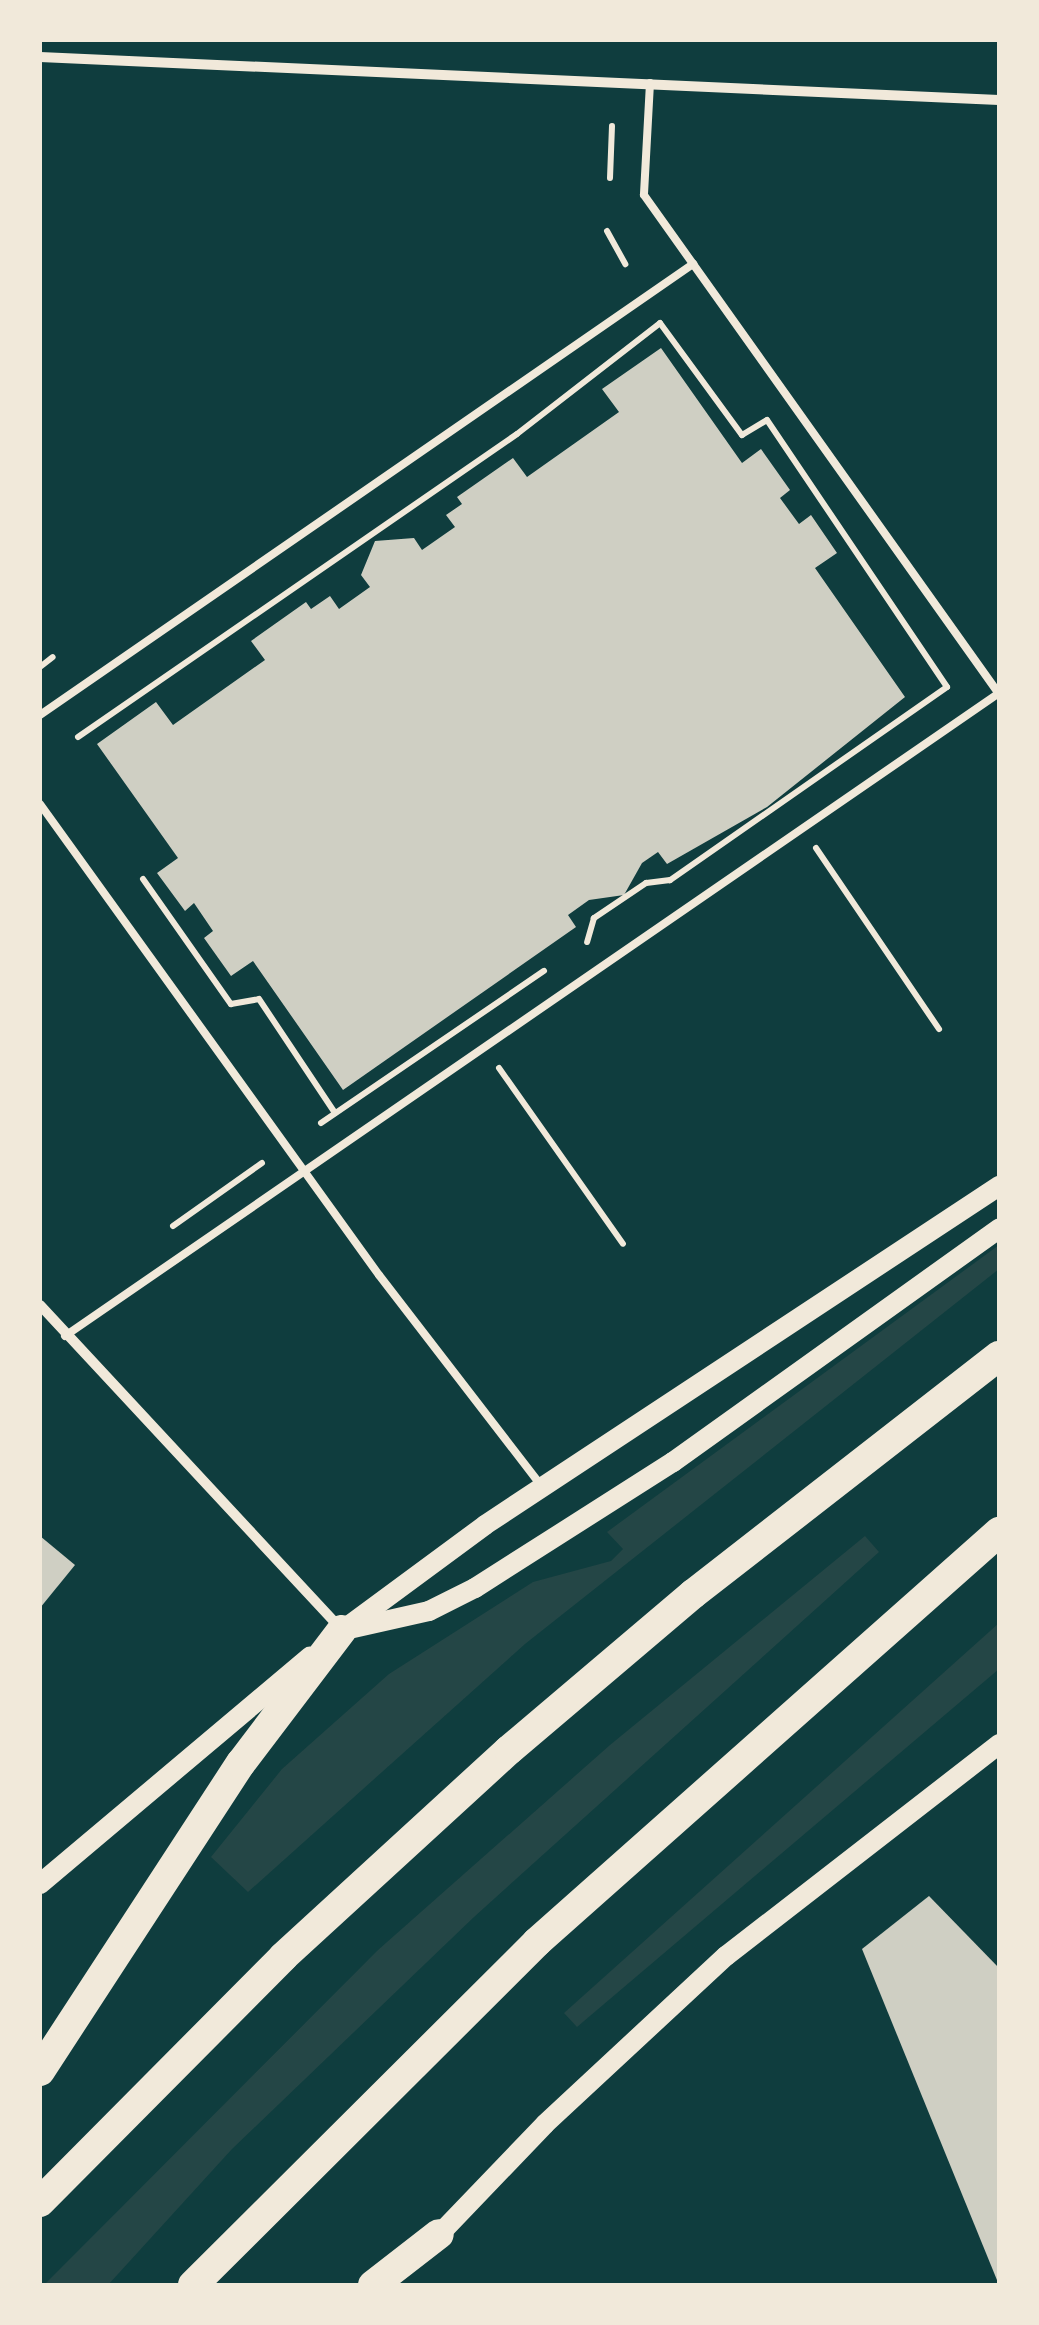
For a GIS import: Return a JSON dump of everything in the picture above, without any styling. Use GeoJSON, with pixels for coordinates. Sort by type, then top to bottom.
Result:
{"type":"FeatureCollection","features":[{"type":"Feature","properties":{"kind":"highway"},"geometry":{"type":"LineString","coordinates":[[40,2202],[403,1844],[693,1594],[999,1356]]}},
{"type":"Feature","properties":{"kind":"highway"},"geometry":{"type":"LineString","coordinates":[[196,2285],[256,2220],[654,1834],[999,1532]]}},
{"type":"Feature","properties":{"kind":"highway"},"geometry":{"type":"LineString","coordinates":[[40,2070],[241,1763],[342,1630]]}},
{"type":"Feature","properties":{"kind":"highway"},"geometry":{"type":"LineString","coordinates":[[373,2285],[439,2234]]}},
{"type":"Feature","properties":{"kind":"main road"},"geometry":{"type":"LineString","coordinates":[[40,1884],[342,1630],[543,1487],[999,1186]]}},
{"type":"Feature","properties":{"kind":"main road"},"geometry":{"type":"LineString","coordinates":[[342,1630],[429,1611],[475,1588],[673,1462],[999,1230]]}},
{"type":"Feature","properties":{"kind":"main road"},"geometry":{"type":"LineString","coordinates":[[395,2285],[439,2234],[726,1956],[999,1744]]}},
{"type":"Feature","properties":{"kind":"street"},"geometry":{"type":"LineString","coordinates":[[40,58],[999,100]]}},
{"type":"Feature","properties":{"kind":"street"},"geometry":{"type":"LineString","coordinates":[[40,1305],[288,1564],[342,1630]]}},
{"type":"Feature","properties":{"kind":"lane"},"geometry":{"type":"LineString","coordinates":[[66,1336],[999,694],[644,195],[650,83]]}},
{"type":"Feature","properties":{"kind":"lane"},"geometry":{"type":"LineString","coordinates":[[40,715],[693,264]]}},
{"type":"Feature","properties":{"kind":"lane"},"geometry":{"type":"LineString","coordinates":[[40,804],[304,1170],[543,1487]]}},
{"type":"Feature","properties":{"kind":"path"},"geometry":{"type":"LineString","coordinates":[[610,178],[612,126]]}},
{"type":"Feature","properties":{"kind":"path"},"geometry":{"type":"LineString","coordinates":[[607,231],[625,264]]}},
{"type":"Feature","properties":{"kind":"path"},"geometry":{"type":"LineString","coordinates":[[78,736],[517,434],[660,323],[742,435],[767,420],[947,686],[670,880],[646,882],[594,918],[590,940],[574,950]]}},
{"type":"Feature","properties":{"kind":"path"},"geometry":{"type":"LineString","coordinates":[[40,667],[54,657]]}},
{"type":"Feature","properties":{"kind":"path"},"geometry":{"type":"LineString","coordinates":[[782,798],[939,1028]]}},
{"type":"Feature","properties":{"kind":"path"},"geometry":{"type":"LineString","coordinates":[[143,879],[231,1004],[258,998],[335,1113]]}},
{"type":"Feature","properties":{"kind":"path"},"geometry":{"type":"LineString","coordinates":[[320,1123],[559,960]]}},
{"type":"Feature","properties":{"kind":"path"},"geometry":{"type":"LineString","coordinates":[[468,1021],[623,1244]]}},
{"type":"Feature","properties":{"kind":"path"},"geometry":{"type":"LineString","coordinates":[[169,1228],[262,1163]]}},
{"type":"Feature","properties":{"kind":"shaded area"},"geometry":{"type":"Polygon","coordinates":[[[999,1245],[999,1269],[525,1644],[248,1892],[211,1857],[282,1769],[389,1674],[533,1582],[611,1561],[623,1549],[607,1532],[999,1245]]]}},
{"type":"Feature","properties":{"kind":"shaded area"},"geometry":{"type":"Polygon","coordinates":[[[865,1536],[879,1552],[474,1917],[232,2149],[108,2285],[44,2285],[378,1950],[610,1745],[865,1536]]]}},
{"type":"Feature","properties":{"kind":"shaded area"},"geometry":{"type":"Polygon","coordinates":[[[999,1623],[999,1669],[577,2027],[564,2013],[999,1623]]]}},
{"type":"Feature","properties":{"kind":"building"},"geometry":{"type":"Polygon","coordinates":[[[661,348],[742,463],[761,449],[790,490],[780,498],[799,524],[811,515],[837,553],[815,568],[905,697],[767,807],[667,864],[658,852],[642,863],[624,895],[589,900],[568,915],[576,927],[343,1090],[253,961],[231,976],[204,938],[213,931],[194,903],[185,911],[157,873],[178,858],[97,744],[156,702],[173,725],[265,660],[251,641],[306,602],[311,609],[330,596],[339,609],[370,587],[361,575],[375,541],[414,538],[422,550],[455,527],[446,515],[462,504],[457,497],[513,458],[527,477],[619,412],[602,389],[661,348]]]}},
{"type":"Feature","properties":{"kind":"building"},"geometry":{"type":"Polygon","coordinates":[[[40,1536],[75,1565],[40,1608],[40,1536]]]}},
{"type":"Feature","properties":{"kind":"building"},"geometry":{"type":"Polygon","coordinates":[[[929,1896],[999,1968],[999,2285],[862,1949],[929,1896]]]}}]}
